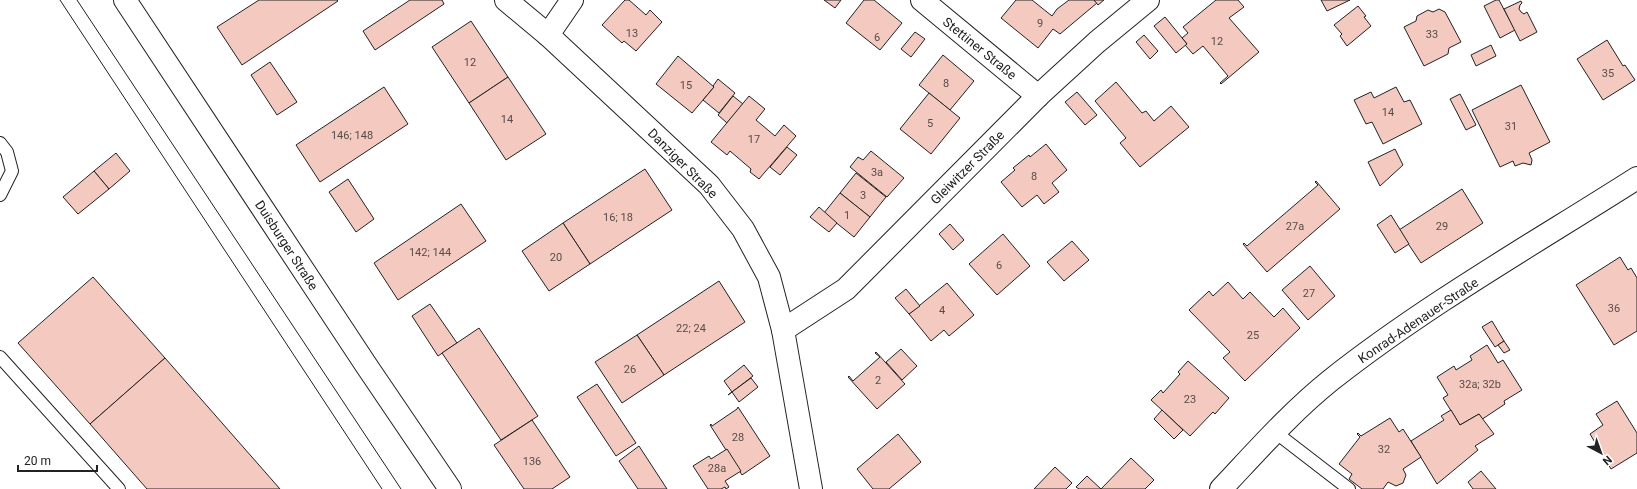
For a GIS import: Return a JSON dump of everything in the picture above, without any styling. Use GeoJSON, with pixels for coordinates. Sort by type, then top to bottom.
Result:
{"type":"FeatureCollection","features":[{"type":"Feature","properties":{"kind":"street","name":"Duisburger Straße"},"geometry":{"type":"LineString","coordinates":[[125,0],[366,365],[450,489]]}},
{"type":"Feature","properties":{"kind":"street","name":"Danziger Straße"},"geometry":{"type":"LineString","coordinates":[[506,0],[548,35],[709,185],[743,229],[769,277],[783,330],[811,489]]}},
{"type":"Feature","properties":{"kind":"street"},"geometry":{"type":"LineString","coordinates":[[548,35],[572,0]]}},
{"type":"Feature","properties":{"kind":"street","name":"Stettiner Straße"},"geometry":{"type":"LineString","coordinates":[[922,0],[1038,96]]}},
{"type":"Feature","properties":{"kind":"street","name":"Gleiwitzer Straße"},"geometry":{"type":"LineString","coordinates":[[783,330],[846,289],[1038,96],[1097,42],[1148,0]]}},
{"type":"Feature","properties":{"kind":"street","name":"Konrad-Adenauer-Straße"},"geometry":{"type":"LineString","coordinates":[[1221,489],[1275,432],[1330,381],[1419,316],[1637,178]]}},
{"type":"Feature","properties":{"kind":"lane"},"geometry":{"type":"LineString","coordinates":[[0,143],[7,152],[12,171],[0,195]]}},
{"type":"Feature","properties":{"kind":"lane"},"geometry":{"type":"LineString","coordinates":[[0,357],[119,489]]}},
{"type":"Feature","properties":{"kind":"lane"},"geometry":{"type":"LineString","coordinates":[[1275,432],[1349,489]]}},
{"type":"Feature","properties":{"kind":"building"},"geometry":{"type":"Polygon","coordinates":[[[259,0],[338,1],[242,65],[217,27],[259,0]]]}},
{"type":"Feature","properties":{"kind":"building"},"geometry":{"type":"Polygon","coordinates":[[[410,0],[442,0],[444,4],[375,50],[363,31],[410,0]]]}},
{"type":"Feature","properties":{"kind":"building"},"geometry":{"type":"Polygon","coordinates":[[[625,0],[629,0],[646,15],[650,10],[662,22],[636,51],[624,41],[622,43],[602,25],[625,0]]]}},
{"type":"Feature","properties":{"kind":"building"},"geometry":{"type":"Polygon","coordinates":[[[824,0],[841,0],[835,8],[824,0]]]}},
{"type":"Feature","properties":{"kind":"building"},"geometry":{"type":"Polygon","coordinates":[[[864,0],[874,0],[902,23],[880,50],[846,23],[864,0]]]}},
{"type":"Feature","properties":{"kind":"building"},"geometry":{"type":"Polygon","coordinates":[[[1016,0],[1032,0],[1052,16],[1057,9],[1069,0],[1094,0],[1097,3],[1060,34],[1053,29],[1038,48],[1001,18],[1016,0]]]}},
{"type":"Feature","properties":{"kind":"building"},"geometry":{"type":"Polygon","coordinates":[[[1094,0],[1104,0],[1098,5],[1094,0]]]}},
{"type":"Feature","properties":{"kind":"building"},"geometry":{"type":"Polygon","coordinates":[[[1216,0],[1238,0],[1244,7],[1229,18],[1259,52],[1221,84],[1220,83],[1228,76],[1203,46],[1193,54],[1185,45],[1187,44],[1182,38],[1188,33],[1183,27],[1216,0]]]}},
{"type":"Feature","properties":{"kind":"building"},"geometry":{"type":"Polygon","coordinates":[[[1321,0],[1350,0],[1327,11],[1321,0]]]}},
{"type":"Feature","properties":{"kind":"building"},"geometry":{"type":"Polygon","coordinates":[[[1499,0],[1515,30],[1500,38],[1484,6],[1499,0]]]}},
{"type":"Feature","properties":{"kind":"building"},"geometry":{"type":"Polygon","coordinates":[[[1521,1],[1522,3],[1519,9],[1524,14],[1527,12],[1537,32],[1520,41],[1504,9],[1521,1]]]}},
{"type":"Feature","properties":{"kind":"building"},"geometry":{"type":"Polygon","coordinates":[[[1358,6],[1366,16],[1364,17],[1371,26],[1347,46],[1340,36],[1342,34],[1334,25],[1358,6]]]}},
{"type":"Feature","properties":{"kind":"building"},"geometry":{"type":"Polygon","coordinates":[[[1439,9],[1445,12],[1461,42],[1449,48],[1448,54],[1424,66],[1404,27],[1416,21],[1417,16],[1428,10],[1433,12],[1439,9]]]}},
{"type":"Feature","properties":{"kind":"building"},"geometry":{"type":"Polygon","coordinates":[[[1165,17],[1187,44],[1176,53],[1154,26],[1165,17]]]}},
{"type":"Feature","properties":{"kind":"building"},"geometry":{"type":"Polygon","coordinates":[[[471,21],[508,77],[469,103],[432,47],[471,21]]]}},
{"type":"Feature","properties":{"kind":"building"},"geometry":{"type":"Polygon","coordinates":[[[915,32],[925,39],[911,57],[901,49],[915,32]]]}},
{"type":"Feature","properties":{"kind":"building"},"geometry":{"type":"Polygon","coordinates":[[[1144,35],[1158,51],[1150,59],[1136,42],[1144,35]]]}},
{"type":"Feature","properties":{"kind":"building"},"geometry":{"type":"Polygon","coordinates":[[[1607,40],[1623,66],[1625,65],[1635,80],[1603,100],[1577,59],[1607,40]]]}},
{"type":"Feature","properties":{"kind":"building"},"geometry":{"type":"Polygon","coordinates":[[[1491,45],[1496,56],[1476,66],[1471,55],[1491,45]]]}},
{"type":"Feature","properties":{"kind":"building"},"geometry":{"type":"Polygon","coordinates":[[[943,55],[974,81],[950,110],[919,85],[943,55]]]}},
{"type":"Feature","properties":{"kind":"building"},"geometry":{"type":"Polygon","coordinates":[[[678,56],[714,87],[692,113],[656,84],[678,56]]]}},
{"type":"Feature","properties":{"kind":"building"},"geometry":{"type":"Polygon","coordinates":[[[270,62],[297,102],[277,115],[251,75],[270,62]]]}},
{"type":"Feature","properties":{"kind":"building"},"geometry":{"type":"Polygon","coordinates":[[[508,77],[546,134],[506,160],[469,103],[508,77]]]}},
{"type":"Feature","properties":{"kind":"building"},"geometry":{"type":"Polygon","coordinates":[[[718,79],[735,93],[719,113],[703,100],[714,87],[713,86],[718,79]]]}},
{"type":"Feature","properties":{"kind":"building"},"geometry":{"type":"Polygon","coordinates":[[[1116,82],[1142,113],[1146,111],[1154,121],[1171,106],[1189,127],[1140,167],[1120,143],[1126,138],[1095,101],[1116,82]]]}},
{"type":"Feature","properties":{"kind":"building"},"geometry":{"type":"Polygon","coordinates":[[[1521,85],[1550,142],[1529,153],[1532,160],[1531,165],[1523,163],[1515,166],[1513,161],[1500,167],[1472,110],[1521,85]]]}},
{"type":"Feature","properties":{"kind":"building"},"geometry":{"type":"Polygon","coordinates":[[[384,87],[408,124],[320,182],[296,145],[384,87]]]}},
{"type":"Feature","properties":{"kind":"building"},"geometry":{"type":"Polygon","coordinates":[[[1396,87],[1404,102],[1410,100],[1422,124],[1383,144],[1372,122],[1366,124],[1354,100],[1371,92],[1374,98],[1396,87]]]}},
{"type":"Feature","properties":{"kind":"building"},"geometry":{"type":"Polygon","coordinates":[[[1077,92],[1097,115],[1085,125],[1065,102],[1077,92]]]}},
{"type":"Feature","properties":{"kind":"building"},"geometry":{"type":"Polygon","coordinates":[[[929,93],[960,118],[931,154],[900,129],[929,93]]]}},
{"type":"Feature","properties":{"kind":"building"},"geometry":{"type":"Polygon","coordinates":[[[1460,94],[1476,125],[1466,130],[1450,99],[1460,94]]]}},
{"type":"Feature","properties":{"kind":"building"},"geometry":{"type":"Polygon","coordinates":[[[733,96],[743,104],[727,123],[718,115],[733,96]]]}},
{"type":"Feature","properties":{"kind":"building"},"geometry":{"type":"Polygon","coordinates":[[[749,96],[765,109],[756,120],[775,136],[784,125],[796,136],[759,179],[750,172],[751,169],[730,151],[727,155],[711,142],[749,96]]]}},
{"type":"Feature","properties":{"kind":"building"},"geometry":{"type":"Polygon","coordinates":[[[1046,144],[1067,170],[1052,183],[1059,192],[1044,204],[1037,195],[1022,207],[1001,182],[1015,170],[1013,168],[1046,144]]]}},
{"type":"Feature","properties":{"kind":"building"},"geometry":{"type":"Polygon","coordinates":[[[787,147],[797,155],[780,175],[770,167],[787,147]]]}},
{"type":"Feature","properties":{"kind":"building"},"geometry":{"type":"Polygon","coordinates":[[[1395,149],[1403,165],[1380,186],[1368,162],[1395,149]]]}},
{"type":"Feature","properties":{"kind":"building"},"geometry":{"type":"Polygon","coordinates":[[[871,151],[904,178],[887,197],[850,167],[858,157],[863,160],[871,151]]]}},
{"type":"Feature","properties":{"kind":"building"},"geometry":{"type":"Polygon","coordinates":[[[116,153],[130,171],[109,189],[94,171],[116,153]]]}},
{"type":"Feature","properties":{"kind":"building"},"geometry":{"type":"Polygon","coordinates":[[[645,169],[672,210],[590,264],[563,223],[645,169]]]}},
{"type":"Feature","properties":{"kind":"building"},"geometry":{"type":"Polygon","coordinates":[[[94,171],[109,189],[78,214],[63,197],[94,171]]]}},
{"type":"Feature","properties":{"kind":"building"},"geometry":{"type":"Polygon","coordinates":[[[856,173],[886,197],[870,217],[840,193],[856,173]]]}},
{"type":"Feature","properties":{"kind":"building"},"geometry":{"type":"Polygon","coordinates":[[[348,179],[374,219],[356,232],[329,192],[348,179]]]}},
{"type":"Feature","properties":{"kind":"building"},"geometry":{"type":"Polygon","coordinates":[[[1316,181],[1340,209],[1267,272],[1243,244],[1244,243],[1247,246],[1318,185],[1315,182],[1316,181]]]}},
{"type":"Feature","properties":{"kind":"building"},"geometry":{"type":"Polygon","coordinates":[[[1462,189],[1483,223],[1421,263],[1399,230],[1462,189]]]}},
{"type":"Feature","properties":{"kind":"building"},"geometry":{"type":"Polygon","coordinates":[[[840,193],[870,217],[854,237],[824,213],[840,193]]]}},
{"type":"Feature","properties":{"kind":"building"},"geometry":{"type":"Polygon","coordinates":[[[461,204],[486,241],[398,300],[374,263],[461,204]]]}},
{"type":"Feature","properties":{"kind":"building"},"geometry":{"type":"Polygon","coordinates":[[[819,207],[837,223],[829,232],[810,217],[819,207]]]}},
{"type":"Feature","properties":{"kind":"building"},"geometry":{"type":"Polygon","coordinates":[[[1391,215],[1409,244],[1395,253],[1377,225],[1391,215]]]}},
{"type":"Feature","properties":{"kind":"building"},"geometry":{"type":"Polygon","coordinates":[[[563,223],[590,264],[549,291],[522,251],[563,223]]]}},
{"type":"Feature","properties":{"kind":"building"},"geometry":{"type":"Polygon","coordinates":[[[950,224],[964,240],[953,250],[939,234],[950,224]]]}},
{"type":"Feature","properties":{"kind":"building"},"geometry":{"type":"Polygon","coordinates":[[[1003,234],[1030,266],[997,295],[969,264],[1003,234]]]}},
{"type":"Feature","properties":{"kind":"building"},"geometry":{"type":"Polygon","coordinates":[[[1072,241],[1089,260],[1064,281],[1047,262],[1072,241]]]}},
{"type":"Feature","properties":{"kind":"building"},"geometry":{"type":"Polygon","coordinates":[[[1620,257],[1628,270],[1631,268],[1637,278],[1637,331],[1614,345],[1576,285],[1620,257]]]}},
{"type":"Feature","properties":{"kind":"building"},"geometry":{"type":"Polygon","coordinates":[[[1310,266],[1335,296],[1308,320],[1282,290],[1310,266]]]}},
{"type":"Feature","properties":{"kind":"building"},"geometry":{"type":"Polygon","coordinates":[[[93,277],[165,358],[90,424],[18,343],[93,277]]]}},
{"type":"Feature","properties":{"kind":"building"},"geometry":{"type":"Polygon","coordinates":[[[719,281],[745,322],[664,375],[637,335],[719,281]]]}},
{"type":"Feature","properties":{"kind":"building"},"geometry":{"type":"Polygon","coordinates":[[[1228,282],[1243,299],[1250,292],[1274,317],[1283,308],[1300,328],[1245,381],[1223,358],[1230,352],[1189,310],[1209,291],[1213,296],[1228,282]]]}},
{"type":"Feature","properties":{"kind":"building"},"geometry":{"type":"Polygon","coordinates":[[[947,283],[974,315],[949,336],[944,330],[931,341],[909,314],[947,283]]]}},
{"type":"Feature","properties":{"kind":"building"},"geometry":{"type":"Polygon","coordinates":[[[906,289],[920,306],[909,314],[895,298],[906,289]]]}},
{"type":"Feature","properties":{"kind":"building"},"geometry":{"type":"Polygon","coordinates":[[[430,304],[457,343],[438,356],[412,316],[430,304]]]}},
{"type":"Feature","properties":{"kind":"building"},"geometry":{"type":"Polygon","coordinates":[[[1492,321],[1504,341],[1495,347],[1482,327],[1492,321]]]}},
{"type":"Feature","properties":{"kind":"building"},"geometry":{"type":"Polygon","coordinates":[[[479,328],[538,416],[501,440],[442,353],[479,328]]]}},
{"type":"Feature","properties":{"kind":"building"},"geometry":{"type":"Polygon","coordinates":[[[637,335],[664,375],[622,403],[595,362],[637,335]]]}},
{"type":"Feature","properties":{"kind":"building"},"geometry":{"type":"Polygon","coordinates":[[[1504,341],[1510,350],[1504,353],[1498,345],[1504,341]]]}},
{"type":"Feature","properties":{"kind":"building"},"geometry":{"type":"Polygon","coordinates":[[[1487,345],[1498,363],[1503,360],[1522,390],[1504,401],[1505,404],[1484,418],[1482,419],[1479,414],[1460,425],[1443,398],[1448,395],[1437,377],[1454,366],[1456,370],[1472,360],[1470,356],[1487,345]]]}},
{"type":"Feature","properties":{"kind":"building"},"geometry":{"type":"Polygon","coordinates":[[[901,349],[917,366],[902,380],[886,362],[901,349]]]}},
{"type":"Feature","properties":{"kind":"building"},"geometry":{"type":"Polygon","coordinates":[[[876,352],[905,384],[877,409],[848,377],[849,376],[853,381],[880,357],[875,353],[876,352]]]}},
{"type":"Feature","properties":{"kind":"building"},"geometry":{"type":"Polygon","coordinates":[[[165,358],[280,489],[147,489],[90,424],[165,358]]]}},
{"type":"Feature","properties":{"kind":"building"},"geometry":{"type":"Polygon","coordinates":[[[1188,361],[1229,398],[1215,414],[1213,412],[1190,436],[1151,400],[1161,390],[1163,393],[1180,374],[1178,372],[1188,361]]]}},
{"type":"Feature","properties":{"kind":"building"},"geometry":{"type":"Polygon","coordinates":[[[744,365],[753,376],[732,392],[724,381],[744,365]]]}},
{"type":"Feature","properties":{"kind":"building"},"geometry":{"type":"Polygon","coordinates":[[[751,378],[758,387],[739,402],[732,392],[751,378]]]}},
{"type":"Feature","properties":{"kind":"building"},"geometry":{"type":"Polygon","coordinates":[[[597,384],[636,443],[616,456],[577,397],[597,384]]]}},
{"type":"Feature","properties":{"kind":"building"},"geometry":{"type":"Polygon","coordinates":[[[1617,401],[1637,433],[1637,453],[1611,469],[1590,434],[1603,425],[1596,414],[1617,401]]]}},
{"type":"Feature","properties":{"kind":"building"},"geometry":{"type":"Polygon","coordinates":[[[738,407],[770,456],[742,475],[710,425],[711,424],[712,426],[738,407]]]}},
{"type":"Feature","properties":{"kind":"building"},"geometry":{"type":"Polygon","coordinates":[[[1162,410],[1183,430],[1174,439],[1154,419],[1162,410]]]}},
{"type":"Feature","properties":{"kind":"building"},"geometry":{"type":"Polygon","coordinates":[[[1451,410],[1460,425],[1479,414],[1494,434],[1475,446],[1478,450],[1437,484],[1411,441],[1444,420],[1441,416],[1451,410]]]}},
{"type":"Feature","properties":{"kind":"building"},"geometry":{"type":"Polygon","coordinates":[[[1390,418],[1399,432],[1403,429],[1421,457],[1403,469],[1406,475],[1403,483],[1396,486],[1388,482],[1383,489],[1362,489],[1349,479],[1352,474],[1339,464],[1360,437],[1357,434],[1358,433],[1361,436],[1390,418]]]}},
{"type":"Feature","properties":{"kind":"building"},"geometry":{"type":"Polygon","coordinates":[[[532,420],[570,477],[552,489],[524,489],[494,445],[532,420]]]}},
{"type":"Feature","properties":{"kind":"building"},"geometry":{"type":"Polygon","coordinates":[[[898,434],[921,462],[889,489],[873,489],[857,469],[898,434]]]}},
{"type":"Feature","properties":{"kind":"building"},"geometry":{"type":"Polygon","coordinates":[[[639,446],[667,489],[638,489],[619,461],[639,446]]]}},
{"type":"Feature","properties":{"kind":"building"},"geometry":{"type":"Polygon","coordinates":[[[727,449],[741,471],[725,481],[729,487],[726,489],[725,487],[721,489],[708,489],[693,466],[709,456],[711,459],[727,449]]]}},
{"type":"Feature","properties":{"kind":"building"},"geometry":{"type":"Polygon","coordinates":[[[1131,458],[1154,480],[1145,489],[1101,489],[1131,458]]]}},
{"type":"Feature","properties":{"kind":"building"},"geometry":{"type":"Polygon","coordinates":[[[1055,467],[1072,483],[1066,489],[1034,489],[1055,467]]]}},
{"type":"Feature","properties":{"kind":"building"},"geometry":{"type":"Polygon","coordinates":[[[1481,471],[1496,489],[1473,489],[1468,482],[1481,471]]]}},
{"type":"Feature","properties":{"kind":"building"},"geometry":{"type":"Polygon","coordinates":[[[1087,476],[1101,489],[1079,489],[1076,487],[1087,476]]]}},
{"type":"Feature","properties":{"kind":"tram line"},"geometry":{"type":"LineString","coordinates":[[60,0],[382,489]]}},
{"type":"Feature","properties":{"kind":"tram line"},"geometry":{"type":"LineString","coordinates":[[77,0],[401,489]]}}]}
